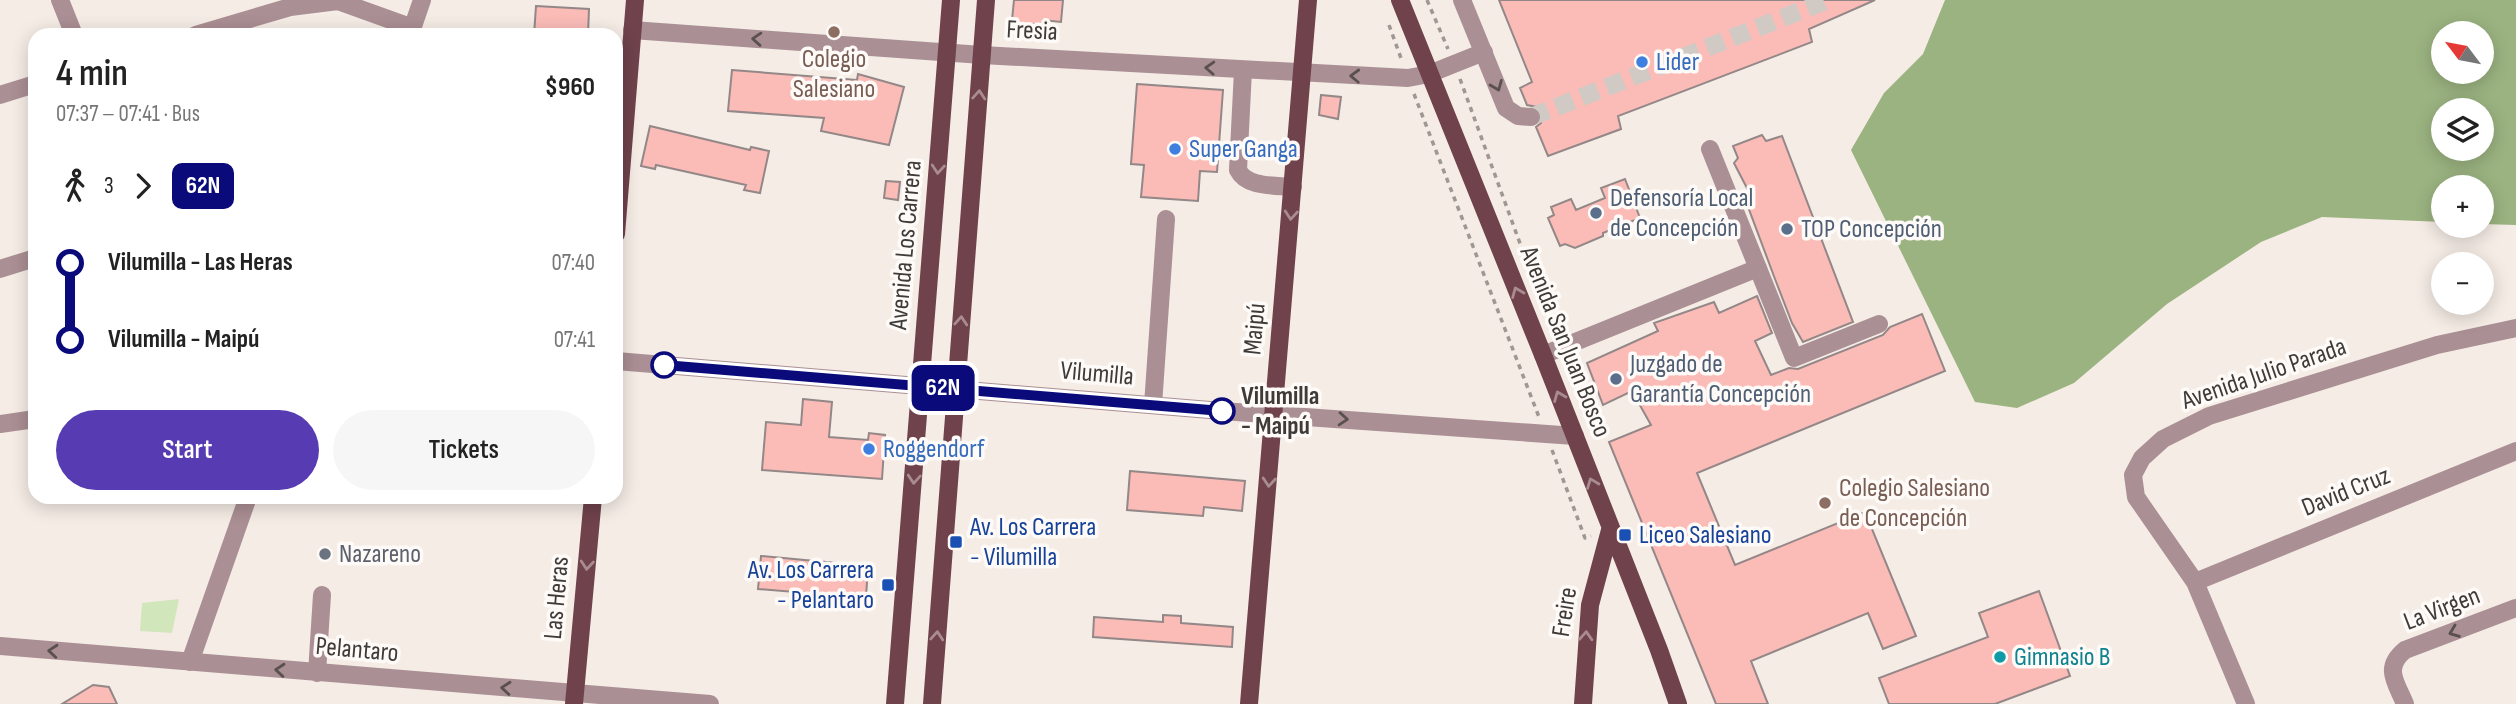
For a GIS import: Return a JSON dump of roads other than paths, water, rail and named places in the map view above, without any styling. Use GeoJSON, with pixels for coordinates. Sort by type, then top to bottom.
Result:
{"type":"FeatureCollection","features":[{"type":"Feature","properties":{"kind":"main road"},"geometry":{"type":"LineString","coordinates":[[623,145],[635,0]]}},
{"type":"Feature","properties":{"kind":"main road","name":"Avenida Los Carrera"},"geometry":{"type":"LineString","coordinates":[[895,704],[951,0]]}},
{"type":"Feature","properties":{"kind":"main road"},"geometry":{"type":"LineString","coordinates":[[932,704],[986,0]]}},
{"type":"Feature","properties":{"kind":"main road","name":"Maipú"},"geometry":{"type":"LineString","coordinates":[[1249,704],[1275,414],[1307,0]]}},
{"type":"Feature","properties":{"kind":"main road","name":"Avenida San Juan Bosco"},"geometry":{"type":"LineString","coordinates":[[1400,0],[1575,436],[1678,704]]}},
{"type":"Feature","properties":{"kind":"main road","name":"Las Heras"},"geometry":{"type":"LineString","coordinates":[[574,699],[592,504]]}},
{"type":"Feature","properties":{"kind":"main road","name":"Freire"},"geometry":{"type":"LineString","coordinates":[[1583,704],[1590,605],[1610,530]]}},
{"type":"Feature","properties":{"kind":"street"},"geometry":{"type":"LineString","coordinates":[[60,0],[71,28]]}},
{"type":"Feature","properties":{"kind":"street"},"geometry":{"type":"LineString","coordinates":[[412,28],[422,0]]}},
{"type":"Feature","properties":{"kind":"street"},"geometry":{"type":"LineString","coordinates":[[1462,0],[1506,108],[1518,116],[1531,117]]}},
{"type":"Feature","properties":{"kind":"street"},"geometry":{"type":"LineString","coordinates":[[220,28],[290,7],[338,1],[402,28]]}},
{"type":"Feature","properties":{"kind":"street","name":"Fresia"},"geometry":{"type":"LineString","coordinates":[[632,30],[1302,74],[1405,70],[1429,74],[1484,52]]}},
{"type":"Feature","properties":{"kind":"street"},"geometry":{"type":"LineString","coordinates":[[1243,70],[1238,170],[1252,182],[1293,187]]}},
{"type":"Feature","properties":{"kind":"street"},"geometry":{"type":"LineString","coordinates":[[0,95],[28,86]]}},
{"type":"Feature","properties":{"kind":"street"},"geometry":{"type":"LineString","coordinates":[[1710,149],[1794,358],[1879,324]]}},
{"type":"Feature","properties":{"kind":"street"},"geometry":{"type":"LineString","coordinates":[[1153,405],[1166,219]]}},
{"type":"Feature","properties":{"kind":"street"},"geometry":{"type":"LineString","coordinates":[[0,269],[28,260]]}},
{"type":"Feature","properties":{"kind":"street"},"geometry":{"type":"LineString","coordinates":[[1543,355],[1758,268]]}},
{"type":"Feature","properties":{"kind":"street","name":"Avenida Julio Parada"},"geometry":{"type":"LineString","coordinates":[[2245,704],[2195,582],[2136,497],[2133,485],[2136,466],[2152,448],[2183,427],[2234,407],[2437,345],[2516,328]]}},
{"type":"Feature","properties":{"kind":"street","name":"Vilumilla"},"geometry":{"type":"LineString","coordinates":[[623,363],[1575,436]]}},
{"type":"Feature","properties":{"kind":"street"},"geometry":{"type":"LineString","coordinates":[[0,424],[28,420]]}},
{"type":"Feature","properties":{"kind":"street","name":"David Cruz"},"geometry":{"type":"LineString","coordinates":[[2195,582],[2516,450]]}},
{"type":"Feature","properties":{"kind":"street"},"geometry":{"type":"LineString","coordinates":[[190,662],[246,504]]}},
{"type":"Feature","properties":{"kind":"street"},"geometry":{"type":"LineString","coordinates":[[317,673],[322,595]]}},
{"type":"Feature","properties":{"kind":"street","name":"La Virgen"},"geometry":{"type":"LineString","coordinates":[[2405,704],[2392,670],[2395,658],[2404,650],[2516,608]]}},
{"type":"Feature","properties":{"kind":"street","name":"Pelantaro"},"geometry":{"type":"LineString","coordinates":[[0,646],[317,673],[574,699],[710,704]]}},
{"type":"Feature","properties":{"kind":"tunnel"},"geometry":{"type":"LineString","coordinates":[[1531,117],[1828,0]]}},
{"type":"Feature","properties":{"kind":"place","name":"Colegio Salesiano"},"geometry":{"type":"Point","coordinates":[834,32]}},
{"type":"Feature","properties":{"kind":"place","name":"Lider"},"geometry":{"type":"Point","coordinates":[1642,62]}},
{"type":"Feature","properties":{"kind":"place","name":"Super Ganga"},"geometry":{"type":"Point","coordinates":[1175,149]}},
{"type":"Feature","properties":{"kind":"place","name":"Defensoría Local de Concepción"},"geometry":{"type":"Point","coordinates":[1596,213]}},
{"type":"Feature","properties":{"kind":"place","name":"TOP Concepción"},"geometry":{"type":"Point","coordinates":[1787,229]}},
{"type":"Feature","properties":{"kind":"place","name":"Juzgado de Garantía Concepción"},"geometry":{"type":"Point","coordinates":[1616,379]}},
{"type":"Feature","properties":{"kind":"place","name":"Vilumilla - Maipú"},"geometry":{"type":"Point","coordinates":[1222,411]}},
{"type":"Feature","properties":{"kind":"place","name":"Roggendorf"},"geometry":{"type":"Point","coordinates":[869,449]}},
{"type":"Feature","properties":{"kind":"place","name":"Colegio Salesiano de Concepción"},"geometry":{"type":"Point","coordinates":[1825,503]}},
{"type":"Feature","properties":{"kind":"place","name":"Liceo Salesiano"},"geometry":{"type":"Point","coordinates":[1625,535]}},
{"type":"Feature","properties":{"kind":"place","name":"Av. Los Carrera - Vilumilla"},"geometry":{"type":"Point","coordinates":[956,542]}},
{"type":"Feature","properties":{"kind":"place","name":"Nazareno"},"geometry":{"type":"Point","coordinates":[325,554]}},
{"type":"Feature","properties":{"kind":"place","name":"Av. Los Carrera - Pelantaro"},"geometry":{"type":"Point","coordinates":[888,585]}},
{"type":"Feature","properties":{"kind":"place","name":"Gimnasio B"},"geometry":{"type":"Point","coordinates":[2000,657]}}]}
